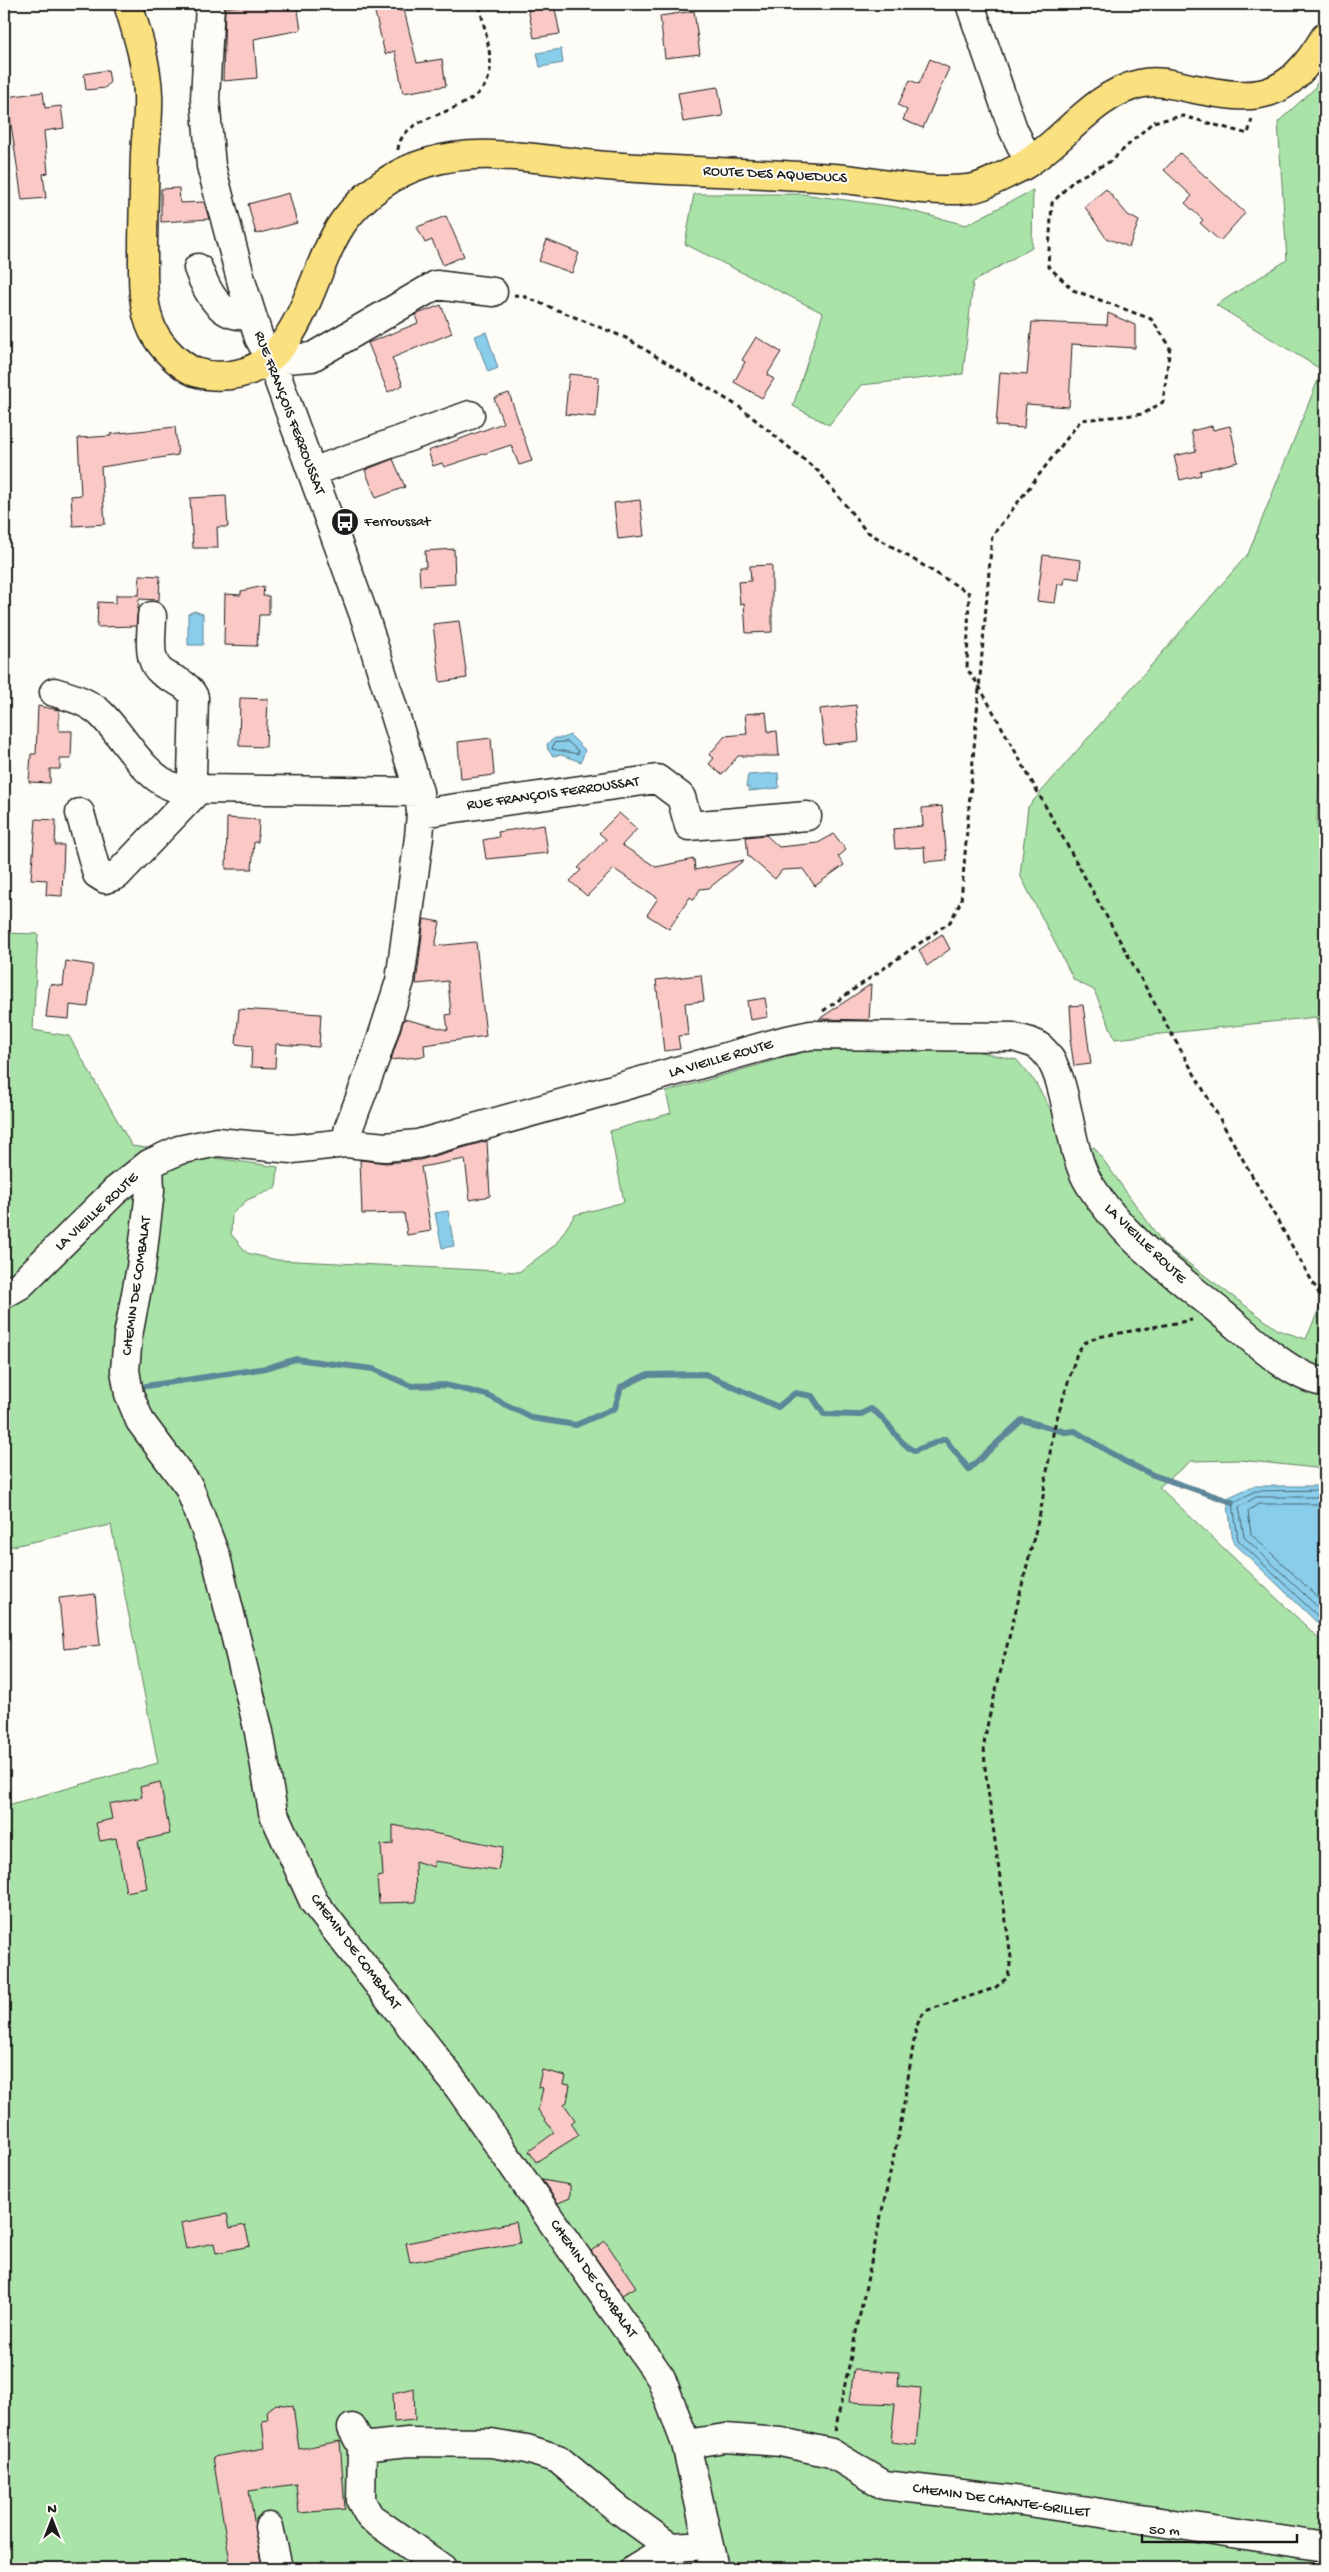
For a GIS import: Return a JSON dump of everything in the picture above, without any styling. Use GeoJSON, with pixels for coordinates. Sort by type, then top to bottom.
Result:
{"type":"FeatureCollection","features":[{"type":"Feature","properties":{"kind":"main road"},"geometry":{"type":"LineString","coordinates":[[128,4],[138,36],[148,92],[143,200],[143,292],[152,330],[170,354],[192,371],[219,377],[248,372],[271,360]]}},
{"type":"Feature","properties":{"kind":"main road","name":"ROUTE DES AQUEDUCS"},"geometry":{"type":"LineString","coordinates":[[271,360],[289,338],[343,222],[365,198],[399,174],[425,163],[460,155],[507,156],[637,169],[839,178],[944,191],[975,188],[1029,162],[1104,100],[1139,84],[1169,83],[1226,95],[1259,94],[1277,89],[1298,75],[1325,37]]}},
{"type":"Feature","properties":{"kind":"street","name":"RUE FRANÇOIS FERROUSSAT"},"geometry":{"type":"LineString","coordinates":[[210,4],[205,99],[211,166],[251,314],[259,338],[271,360],[366,621],[420,802],[400,981],[376,1056],[349,1127],[346,1143]]}},
{"type":"Feature","properties":{"kind":"street"},"geometry":{"type":"LineString","coordinates":[[970,4],[1013,129],[1029,162]]}},
{"type":"Feature","properties":{"kind":"street"},"geometry":{"type":"LineString","coordinates":[[198,268],[204,286],[216,304],[235,316],[251,314]]}},
{"type":"Feature","properties":{"kind":"street"},"geometry":{"type":"LineString","coordinates":[[271,360],[312,357],[436,285],[493,292]]}},
{"type":"Feature","properties":{"kind":"street"},"geometry":{"type":"LineString","coordinates":[[312,472],[470,415]]}},
{"type":"Feature","properties":{"kind":"street"},"geometry":{"type":"LineString","coordinates":[[152,616],[152,658],[157,668],[165,676],[190,688],[194,697],[192,777],[199,789]]}},
{"type":"Feature","properties":{"kind":"street"},"geometry":{"type":"LineString","coordinates":[[54,692],[84,701],[100,713],[150,770],[177,788],[420,802]]}},
{"type":"Feature","properties":{"kind":"street","name":"RUE FRANÇOIS FERROUSSAT"},"geometry":{"type":"LineString","coordinates":[[420,802],[657,779],[681,797],[689,826],[807,816]]}},
{"type":"Feature","properties":{"kind":"street"},"geometry":{"type":"LineString","coordinates":[[80,813],[97,874],[105,879],[117,875],[199,789]]}},
{"type":"Feature","properties":{"kind":"street","name":"LA VIEILLE ROUTE"},"geometry":{"type":"LineString","coordinates":[[4,1294],[20,1285],[115,1191],[149,1164],[179,1150],[217,1142],[292,1149],[346,1143],[385,1147],[418,1144],[783,1041],[811,1035],[1013,1037],[1040,1047],[1058,1071],[1073,1148],[1088,1184],[1112,1216],[1168,1271],[1224,1314],[1278,1360],[1317,1382],[1325,1382]]}},
{"type":"Feature","properties":{"kind":"street","name":"CHEMIN DE COMBALAT"},"geometry":{"type":"LineString","coordinates":[[149,1164],[150,1192],[141,1267],[128,1336],[126,1370],[129,1394],[140,1421],[189,1487],[216,1557],[259,1732],[273,1812],[314,1902],[458,2088],[662,2378],[686,2444],[711,2556]]}},
{"type":"Feature","properties":{"kind":"street"},"geometry":{"type":"LineString","coordinates":[[442,2568],[370,2517],[362,2501],[357,2438],[408,2442],[491,2444],[527,2449],[558,2459],[618,2509],[670,2547],[711,2556]]}},
{"type":"Feature","properties":{"kind":"street","name":"CHEMIN DE CHANTE-GRILLET"},"geometry":{"type":"LineString","coordinates":[[686,2444],[725,2438],[781,2442],[830,2453],[884,2485],[1022,2501],[1325,2547]]}},
{"type":"Feature","properties":{"kind":"street"},"geometry":{"type":"LineString","coordinates":[[270,2527],[278,2568]]}},
{"type":"Feature","properties":{"kind":"street"},"geometry":{"type":"LineString","coordinates":[[636,2568],[670,2547]]}},
{"type":"Feature","properties":{"kind":"path"},"geometry":{"type":"LineString","coordinates":[[399,174],[398,143],[410,128],[468,101],[482,90],[489,76],[489,56],[479,4]]}},
{"type":"Feature","properties":{"kind":"path"},"geometry":{"type":"LineString","coordinates":[[811,1035],[816,1016],[950,922],[961,901],[992,536],[1082,420],[1143,414],[1163,402],[1170,346],[1151,319],[1073,290],[1048,266],[1052,203],[1074,180],[1111,161],[1154,122],[1183,116],[1248,134],[1259,94]]}},
{"type":"Feature","properties":{"kind":"path"},"geometry":{"type":"LineString","coordinates":[[493,292],[523,296],[626,338],[741,408],[820,472],[866,531],[969,593],[967,669],[979,685],[1171,1033],[1325,1304]]}},
{"type":"Feature","properties":{"kind":"path"},"geometry":{"type":"LineString","coordinates":[[830,2453],[901,2122],[916,2028],[921,2016],[928,2010],[995,1988],[1004,1982],[1011,1970],[1006,1914],[985,1768],[984,1744],[1014,1610],[1041,1509],[1054,1428],[1070,1370],[1077,1353],[1084,1343],[1098,1337],[1224,1314]]}},
{"type":"Feature","properties":{"kind":"green space"},"geometry":{"type":"Polygon","coordinates":[[[1325,67],[1325,632],[1317,823],[1325,868],[1325,1069],[1316,1017],[1115,1039],[1094,990],[1074,980],[1020,875],[1028,807],[1248,554],[1322,370],[1216,305],[1287,260],[1278,122],[1314,89],[1325,67]]]}},
{"type":"Feature","properties":{"kind":"green space"},"geometry":{"type":"Polygon","coordinates":[[[1033,190],[1032,247],[973,282],[963,374],[861,385],[829,425],[793,406],[823,313],[685,244],[694,194],[802,194],[896,207],[966,225],[1033,190]]]}},
{"type":"Feature","properties":{"kind":"green space"},"geometry":{"type":"Polygon","coordinates":[[[4,933],[38,934],[33,1030],[69,1036],[132,1146],[278,1167],[276,1188],[247,1200],[232,1214],[231,1234],[247,1253],[277,1260],[519,1272],[555,1245],[575,1215],[624,1202],[610,1131],[671,1113],[666,1092],[810,1050],[966,1049],[1017,1060],[1035,1082],[1055,1117],[1066,1161],[1094,1147],[1165,1246],[1278,1330],[1306,1339],[1325,1295],[1325,1469],[1240,1460],[1191,1461],[1159,1487],[1325,1644],[1325,2568],[4,2568],[4,1806],[158,1763],[111,1525],[4,1548],[4,933]]]}},
{"type":"Feature","properties":{"kind":"water"},"geometry":{"type":"Polygon","coordinates":[[[561,49],[563,63],[540,67],[537,53],[561,49]]]}},
{"type":"Feature","properties":{"kind":"water"},"geometry":{"type":"Polygon","coordinates":[[[486,332],[498,368],[488,372],[475,336],[486,332]]]}},
{"type":"Feature","properties":{"kind":"water"},"geometry":{"type":"Polygon","coordinates":[[[194,611],[203,614],[203,645],[188,645],[188,614],[194,611]]]}},
{"type":"Feature","properties":{"kind":"water"},"geometry":{"type":"Polygon","coordinates":[[[570,735],[585,750],[581,762],[561,755],[553,756],[548,750],[547,744],[555,738],[563,738],[570,735]]]}},
{"type":"Feature","properties":{"kind":"water"},"geometry":{"type":"Polygon","coordinates":[[[778,773],[779,788],[749,791],[749,787],[746,787],[748,775],[778,773]]]}},
{"type":"Feature","properties":{"kind":"water"},"geometry":{"type":"Polygon","coordinates":[[[448,1211],[454,1246],[442,1248],[435,1213],[448,1211]]]}},
{"type":"Feature","properties":{"kind":"water"},"geometry":{"type":"Polygon","coordinates":[[[1253,1486],[1325,1486],[1325,1630],[1233,1542],[1227,1498],[1253,1486]]]}},
{"type":"Feature","properties":{"kind":"building"},"geometry":{"type":"Polygon","coordinates":[[[252,4],[297,4],[301,30],[254,39],[257,78],[223,81],[225,8],[252,4]]]}},
{"type":"Feature","properties":{"kind":"building"},"geometry":{"type":"Polygon","coordinates":[[[373,4],[398,4],[399,11],[404,10],[417,63],[442,59],[446,86],[403,93],[395,51],[385,54],[373,4]]]}},
{"type":"Feature","properties":{"kind":"building"},"geometry":{"type":"Polygon","coordinates":[[[527,4],[554,4],[560,34],[534,38],[527,4]]]}},
{"type":"Feature","properties":{"kind":"building"},"geometry":{"type":"Polygon","coordinates":[[[694,11],[700,54],[665,58],[660,16],[694,11]]]}},
{"type":"Feature","properties":{"kind":"building"},"geometry":{"type":"Polygon","coordinates":[[[930,59],[949,68],[923,128],[903,120],[907,110],[898,105],[910,80],[919,84],[930,59]]]}},
{"type":"Feature","properties":{"kind":"building"},"geometry":{"type":"Polygon","coordinates":[[[108,70],[110,82],[105,88],[86,90],[84,74],[108,70]]]}},
{"type":"Feature","properties":{"kind":"building"},"geometry":{"type":"Polygon","coordinates":[[[718,87],[723,116],[683,122],[678,93],[718,87]]]}},
{"type":"Feature","properties":{"kind":"building"},"geometry":{"type":"Polygon","coordinates":[[[43,92],[45,108],[61,106],[64,128],[44,131],[48,173],[43,174],[46,198],[22,200],[7,97],[43,92]]]}},
{"type":"Feature","properties":{"kind":"building"},"geometry":{"type":"Polygon","coordinates":[[[1180,153],[1245,213],[1220,241],[1200,223],[1203,220],[1185,203],[1192,196],[1164,170],[1180,153]]]}},
{"type":"Feature","properties":{"kind":"building"},"geometry":{"type":"Polygon","coordinates":[[[179,188],[180,203],[204,202],[209,219],[161,222],[161,189],[179,188]]]}},
{"type":"Feature","properties":{"kind":"building"},"geometry":{"type":"Polygon","coordinates":[[[1106,189],[1128,215],[1139,221],[1129,247],[1106,238],[1085,207],[1106,189]]]}},
{"type":"Feature","properties":{"kind":"building"},"geometry":{"type":"Polygon","coordinates":[[[289,193],[297,223],[256,234],[248,204],[289,193]]]}},
{"type":"Feature","properties":{"kind":"building"},"geometry":{"type":"Polygon","coordinates":[[[446,216],[464,256],[443,265],[432,240],[425,243],[417,227],[446,216]]]}},
{"type":"Feature","properties":{"kind":"building"},"geometry":{"type":"Polygon","coordinates":[[[547,240],[579,253],[572,273],[539,261],[547,240]]]}},
{"type":"Feature","properties":{"kind":"building"},"geometry":{"type":"Polygon","coordinates":[[[441,305],[452,333],[392,358],[403,385],[388,392],[368,343],[418,323],[415,315],[441,305]]]}},
{"type":"Feature","properties":{"kind":"building"},"geometry":{"type":"Polygon","coordinates":[[[1108,313],[1135,325],[1135,348],[1072,344],[1069,407],[1026,404],[1024,428],[996,426],[1000,372],[1027,374],[1032,322],[1107,325],[1108,313]]]}},
{"type":"Feature","properties":{"kind":"building"},"geometry":{"type":"Polygon","coordinates":[[[756,337],[781,352],[767,375],[774,379],[762,398],[734,382],[745,362],[742,360],[756,337]]]}},
{"type":"Feature","properties":{"kind":"building"},"geometry":{"type":"Polygon","coordinates":[[[569,374],[599,377],[596,417],[565,414],[569,374]]]}},
{"type":"Feature","properties":{"kind":"building"},"geometry":{"type":"Polygon","coordinates":[[[509,393],[532,461],[519,465],[511,445],[444,467],[442,463],[433,466],[428,451],[503,423],[494,398],[509,393]]]}},
{"type":"Feature","properties":{"kind":"building"},"geometry":{"type":"Polygon","coordinates":[[[1212,426],[1213,430],[1230,426],[1238,462],[1200,471],[1201,475],[1180,480],[1174,456],[1196,451],[1191,431],[1212,426]]]}},
{"type":"Feature","properties":{"kind":"building"},"geometry":{"type":"Polygon","coordinates":[[[175,427],[178,455],[101,467],[105,524],[73,526],[71,496],[81,495],[78,438],[111,436],[110,434],[175,427]]]}},
{"type":"Feature","properties":{"kind":"building"},"geometry":{"type":"Polygon","coordinates":[[[393,459],[405,487],[376,498],[365,470],[393,459]]]}},
{"type":"Feature","properties":{"kind":"building"},"geometry":{"type":"Polygon","coordinates":[[[226,496],[228,527],[217,527],[218,548],[193,548],[190,498],[226,496]]]}},
{"type":"Feature","properties":{"kind":"building"},"geometry":{"type":"Polygon","coordinates":[[[640,500],[644,536],[618,539],[614,503],[640,500]]]}},
{"type":"Feature","properties":{"kind":"building"},"geometry":{"type":"Polygon","coordinates":[[[454,549],[455,584],[420,586],[419,567],[426,567],[425,551],[454,549]]]}},
{"type":"Feature","properties":{"kind":"building"},"geometry":{"type":"Polygon","coordinates":[[[1043,555],[1081,560],[1079,579],[1065,577],[1064,584],[1058,584],[1055,603],[1037,601],[1043,555]]]}},
{"type":"Feature","properties":{"kind":"building"},"geometry":{"type":"Polygon","coordinates":[[[772,565],[772,632],[746,633],[744,603],[740,604],[738,582],[751,581],[750,566],[772,565]]]}},
{"type":"Feature","properties":{"kind":"building"},"geometry":{"type":"Polygon","coordinates":[[[140,575],[160,576],[159,600],[139,599],[136,626],[97,627],[98,602],[116,603],[116,595],[139,595],[140,575]]]}},
{"type":"Feature","properties":{"kind":"building"},"geometry":{"type":"Polygon","coordinates":[[[264,586],[263,596],[269,596],[269,615],[259,615],[257,646],[224,645],[225,594],[241,595],[241,591],[264,586]]]}},
{"type":"Feature","properties":{"kind":"building"},"geometry":{"type":"Polygon","coordinates":[[[459,621],[467,678],[440,682],[433,624],[459,621]]]}},
{"type":"Feature","properties":{"kind":"building"},"geometry":{"type":"Polygon","coordinates":[[[240,698],[268,699],[266,747],[239,746],[240,698]]]}},
{"type":"Feature","properties":{"kind":"building"},"geometry":{"type":"Polygon","coordinates":[[[856,705],[859,741],[824,745],[820,709],[856,705]]]}},
{"type":"Feature","properties":{"kind":"building"},"geometry":{"type":"Polygon","coordinates":[[[38,706],[59,710],[59,731],[72,731],[71,759],[60,759],[60,769],[50,769],[50,783],[29,782],[31,754],[36,754],[38,706]]]}},
{"type":"Feature","properties":{"kind":"building"},"geometry":{"type":"Polygon","coordinates":[[[766,712],[768,732],[777,731],[779,756],[738,756],[722,775],[709,764],[714,758],[709,755],[725,736],[747,734],[745,714],[766,712]]]}},
{"type":"Feature","properties":{"kind":"building"},"geometry":{"type":"Polygon","coordinates":[[[491,738],[494,775],[461,779],[458,742],[491,738]]]}},
{"type":"Feature","properties":{"kind":"building"},"geometry":{"type":"Polygon","coordinates":[[[942,806],[947,860],[925,862],[924,847],[895,849],[893,829],[923,826],[922,808],[942,806]]]}},
{"type":"Feature","properties":{"kind":"building"},"geometry":{"type":"Polygon","coordinates":[[[619,813],[637,829],[622,845],[656,867],[694,859],[695,870],[744,860],[709,888],[700,889],[694,900],[690,897],[669,929],[647,915],[658,898],[614,869],[587,896],[570,881],[581,870],[578,868],[606,839],[599,833],[619,813]]]}},
{"type":"Feature","properties":{"kind":"building"},"geometry":{"type":"Polygon","coordinates":[[[227,818],[259,820],[258,842],[254,842],[252,869],[226,869],[227,818]]]}},
{"type":"Feature","properties":{"kind":"building"},"geometry":{"type":"Polygon","coordinates":[[[36,819],[56,820],[55,845],[64,845],[62,896],[46,895],[47,880],[31,879],[36,819]]]}},
{"type":"Feature","properties":{"kind":"building"},"geometry":{"type":"Polygon","coordinates":[[[544,825],[548,853],[486,859],[483,840],[499,837],[498,832],[544,825]]]}},
{"type":"Feature","properties":{"kind":"building"},"geometry":{"type":"Polygon","coordinates":[[[834,834],[846,850],[838,857],[844,865],[815,886],[803,869],[782,870],[775,879],[748,856],[746,837],[766,835],[779,847],[818,843],[834,834]]]}},
{"type":"Feature","properties":{"kind":"building"},"geometry":{"type":"Polygon","coordinates":[[[424,919],[440,922],[435,946],[476,942],[486,1036],[424,1045],[425,1056],[391,1060],[404,1019],[448,1030],[446,1015],[451,1014],[448,981],[416,984],[424,919]]]}},
{"type":"Feature","properties":{"kind":"building"},"geometry":{"type":"Polygon","coordinates":[[[942,934],[950,949],[927,966],[919,950],[942,934]]]}},
{"type":"Feature","properties":{"kind":"building"},"geometry":{"type":"Polygon","coordinates":[[[66,961],[93,965],[88,1007],[70,1005],[69,1019],[46,1017],[50,984],[63,986],[66,961]]]}},
{"type":"Feature","properties":{"kind":"building"},"geometry":{"type":"Polygon","coordinates":[[[701,975],[704,1001],[685,1003],[688,1035],[678,1036],[680,1049],[664,1051],[656,980],[701,975]]]}},
{"type":"Feature","properties":{"kind":"building"},"geometry":{"type":"Polygon","coordinates":[[[871,984],[869,1020],[819,1019],[852,997],[871,984]]]}},
{"type":"Feature","properties":{"kind":"building"},"geometry":{"type":"Polygon","coordinates":[[[765,998],[768,1017],[750,1020],[747,1001],[765,998]]]}},
{"type":"Feature","properties":{"kind":"building"},"geometry":{"type":"Polygon","coordinates":[[[1083,1005],[1091,1064],[1074,1066],[1070,1039],[1072,1039],[1070,1006],[1083,1005]]]}},
{"type":"Feature","properties":{"kind":"building"},"geometry":{"type":"Polygon","coordinates":[[[239,1009],[321,1014],[319,1047],[276,1044],[275,1068],[251,1067],[252,1046],[236,1044],[239,1009]]]}},
{"type":"Feature","properties":{"kind":"building"},"geometry":{"type":"Polygon","coordinates":[[[487,1141],[490,1196],[470,1200],[465,1159],[421,1167],[431,1231],[407,1235],[404,1213],[362,1214],[360,1160],[386,1163],[420,1160],[487,1141]]]}},
{"type":"Feature","properties":{"kind":"building"},"geometry":{"type":"Polygon","coordinates":[[[95,1594],[100,1645],[64,1649],[59,1598],[95,1594]]]}},
{"type":"Feature","properties":{"kind":"building"},"geometry":{"type":"Polygon","coordinates":[[[160,1782],[170,1834],[138,1841],[147,1888],[126,1892],[116,1838],[100,1841],[96,1823],[112,1819],[109,1804],[142,1797],[140,1787],[160,1782]]]}},
{"type":"Feature","properties":{"kind":"building"},"geometry":{"type":"Polygon","coordinates":[[[393,1825],[503,1847],[498,1870],[434,1861],[434,1867],[415,1861],[416,1902],[379,1903],[377,1877],[383,1876],[381,1845],[393,1844],[393,1825]]]}},
{"type":"Feature","properties":{"kind":"building"},"geometry":{"type":"Polygon","coordinates":[[[542,2070],[566,2076],[564,2084],[570,2085],[567,2102],[564,2104],[575,2120],[571,2123],[579,2135],[536,2162],[529,2151],[554,2133],[538,2110],[543,2088],[538,2087],[542,2070]]]}},
{"type":"Feature","properties":{"kind":"building"},"geometry":{"type":"Polygon","coordinates":[[[542,2180],[570,2185],[570,2198],[558,2203],[542,2180]]]}},
{"type":"Feature","properties":{"kind":"building"},"geometry":{"type":"Polygon","coordinates":[[[227,2214],[230,2228],[245,2225],[250,2246],[216,2253],[214,2243],[186,2249],[181,2223],[227,2214]]]}},
{"type":"Feature","properties":{"kind":"building"},"geometry":{"type":"Polygon","coordinates":[[[516,2222],[520,2243],[410,2262],[406,2243],[516,2222]]]}},
{"type":"Feature","properties":{"kind":"building"},"geometry":{"type":"Polygon","coordinates":[[[605,2241],[636,2287],[622,2295],[591,2251],[605,2241]]]}},
{"type":"Feature","properties":{"kind":"building"},"geometry":{"type":"Polygon","coordinates":[[[854,2370],[899,2372],[898,2386],[921,2388],[916,2445],[891,2442],[895,2404],[849,2402],[854,2370]]]}},
{"type":"Feature","properties":{"kind":"building"},"geometry":{"type":"Polygon","coordinates":[[[414,2388],[415,2420],[394,2422],[393,2393],[414,2388]]]}},
{"type":"Feature","properties":{"kind":"building"},"geometry":{"type":"Polygon","coordinates":[[[276,2404],[293,2406],[299,2449],[340,2441],[345,2509],[299,2513],[296,2484],[249,2491],[262,2568],[231,2568],[213,2457],[265,2448],[262,2421],[268,2420],[267,2411],[276,2404]]]}},
{"type":"Feature","properties":{"kind":"waterway"},"geometry":{"type":"LineString","coordinates":[[146,1386],[266,1368],[296,1359],[373,1369],[411,1386],[445,1385],[487,1395],[532,1418],[576,1425],[615,1408],[621,1387],[646,1375],[705,1374],[778,1407],[795,1393],[812,1396],[824,1414],[859,1415],[871,1409],[883,1419],[902,1442],[914,1451],[945,1439],[969,1469],[1022,1420],[1065,1432],[1075,1431],[1124,1461],[1153,1475],[1232,1502]]}},
{"type":"Feature","properties":{"kind":"place","name":"Ferroussat"},"geometry":{"type":"Point","coordinates":[345,522]}}]}
